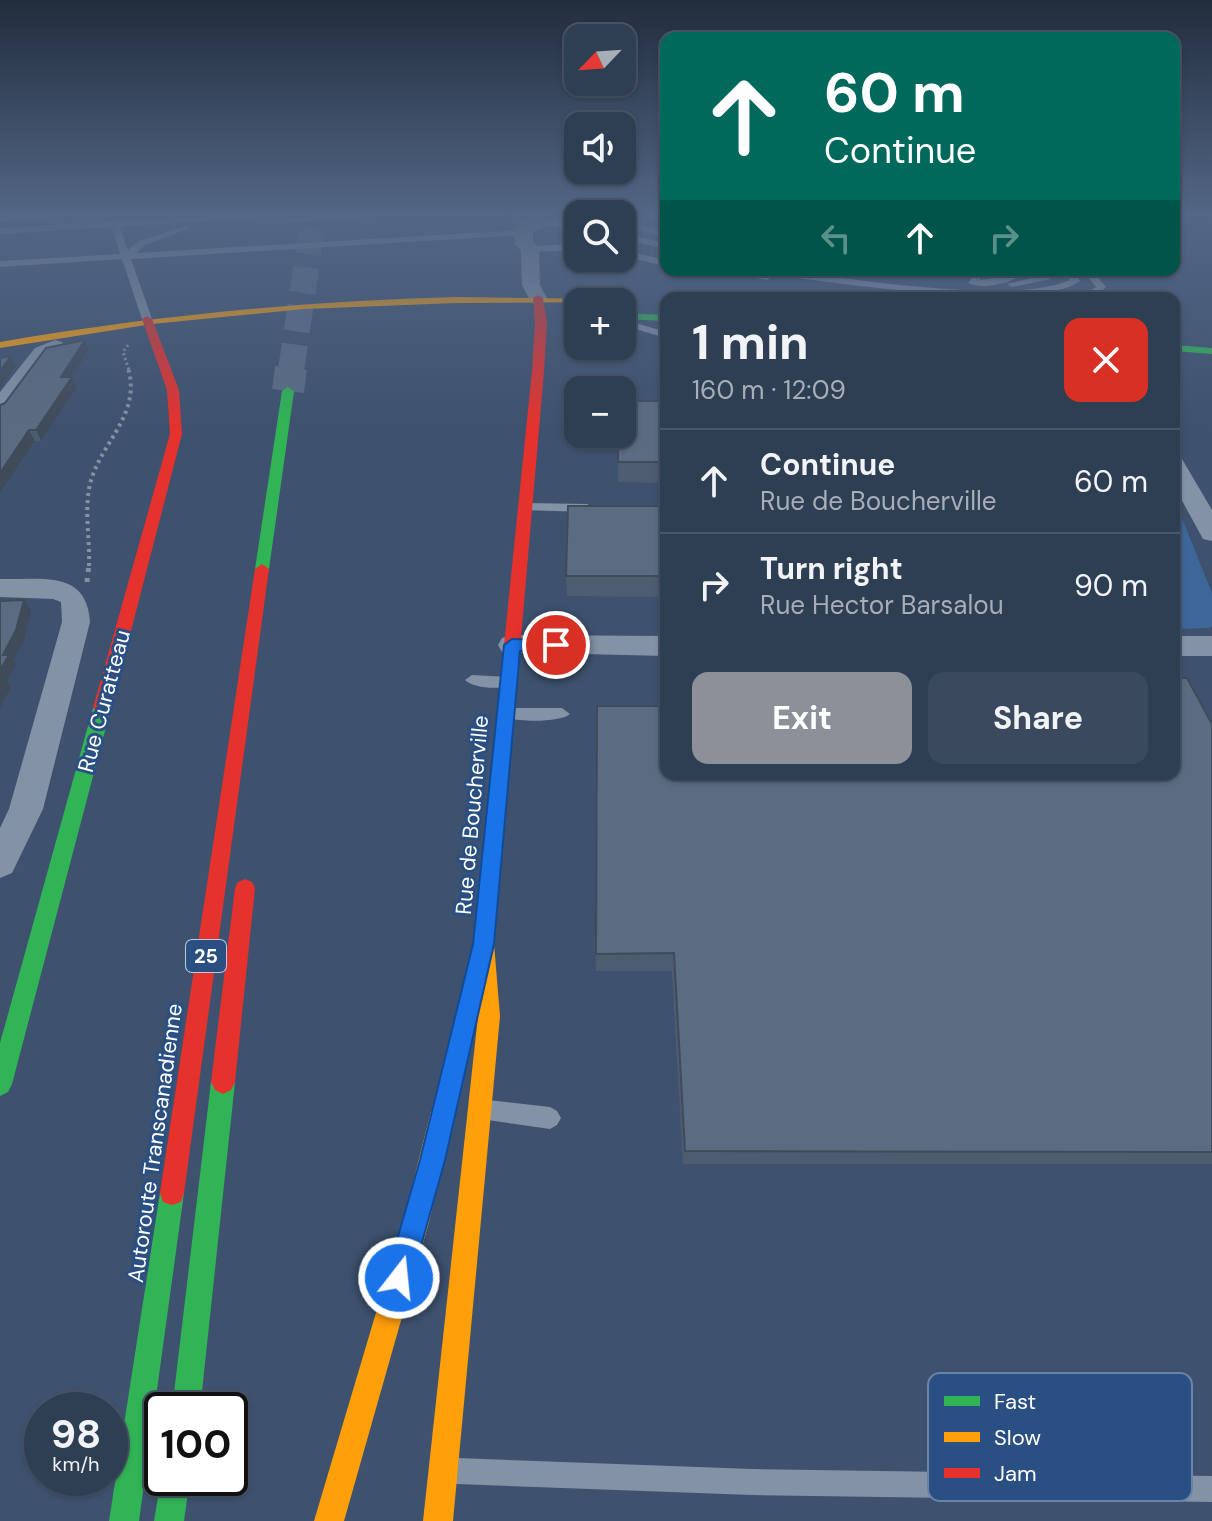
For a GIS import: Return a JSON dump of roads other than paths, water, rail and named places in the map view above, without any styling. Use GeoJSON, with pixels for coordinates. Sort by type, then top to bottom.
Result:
{"type":"FeatureCollection","features":[{"type":"Feature","properties":{"kind":"main road"},"geometry":{"type":"LineString","coordinates":[[469,296],[498,285]]}},
{"type":"Feature","properties":{"kind":"main road"},"geometry":{"type":"LineString","coordinates":[[0,345],[326,300],[469,296],[564,310]]}},
{"type":"Feature","properties":{"kind":"main road"},"geometry":{"type":"LineString","coordinates":[[0,358],[150,324],[341,311],[564,304]]}},
{"type":"Feature","properties":{"kind":"main road"},"geometry":{"type":"LineString","coordinates":[[636,304],[660,305]]}},
{"type":"Feature","properties":{"kind":"main road","name":"Rue de Boucherville"},"geometry":{"type":"LineString","coordinates":[[438,1521],[489,1016],[484,944],[525,507],[539,305]]}},
{"type":"Feature","properties":{"kind":"main road"},"geometry":{"type":"LineString","coordinates":[[636,317],[660,318]]}},
{"type":"Feature","properties":{"kind":"main road","name":"Rue Curatteau"},"geometry":{"type":"LineString","coordinates":[[0,1084],[176,434],[173,390],[150,324]]}},
{"type":"Feature","properties":{"kind":"main road"},"geometry":{"type":"LineString","coordinates":[[1180,335],[1212,338]]}},
{"type":"Feature","properties":{"kind":"main road"},"geometry":{"type":"LineString","coordinates":[[1180,348],[1212,351]]}},
{"type":"Feature","properties":{"kind":"main road","name":"Autoroute Transcanadienne"},"geometry":{"type":"LineString","coordinates":[[124,1521],[297,390],[288,527]]}},
{"type":"Feature","properties":{"kind":"main road","name":"25"},"geometry":{"type":"LineString","coordinates":[[188,1392],[247,866]]}},
{"type":"Feature","properties":{"kind":"main road"},"geometry":{"type":"LineString","coordinates":[[329,1521],[419,1209],[484,944]]}},
{"type":"Feature","properties":{"kind":"main road"},"geometry":{"type":"LineString","coordinates":[[169,1521],[172,1496]]}},
{"type":"Feature","properties":{"kind":"street","name":"Rue de Boucherville"},"geometry":{"type":"LineString","coordinates":[[531,285],[539,305]]}},
{"type":"Feature","properties":{"kind":"street"},"geometry":{"type":"LineString","coordinates":[[0,407],[42,352],[55,346]]}},
{"type":"Feature","properties":{"kind":"street"},"geometry":{"type":"LineString","coordinates":[[1180,475],[1212,533]]}},
{"type":"Feature","properties":{"kind":"street"},"geometry":{"type":"LineString","coordinates":[[0,588],[78,591],[76,622],[26,809],[0,863]]}},
{"type":"Feature","properties":{"kind":"street"},"geometry":{"type":"LineString","coordinates":[[512,645],[660,646]]}},
{"type":"Feature","properties":{"kind":"street"},"geometry":{"type":"LineString","coordinates":[[1180,646],[1212,646]]}},
{"type":"Feature","properties":{"kind":"lane"},"geometry":{"type":"LineString","coordinates":[[138,285],[150,324]]}},
{"type":"Feature","properties":{"kind":"lane"},"geometry":{"type":"LineString","coordinates":[[825,285],[877,292]]}},
{"type":"Feature","properties":{"kind":"lane"},"geometry":{"type":"LineString","coordinates":[[892,285],[957,292]]}},
{"type":"Feature","properties":{"kind":"lane"},"geometry":{"type":"LineString","coordinates":[[1038,292],[1073,285]]}},
{"type":"Feature","properties":{"kind":"lane"},"geometry":{"type":"LineString","coordinates":[[637,328],[660,334]]}},
{"type":"Feature","properties":{"kind":"lane"},"geometry":{"type":"LineString","coordinates":[[525,507],[604,508]]}},
{"type":"Feature","properties":{"kind":"lane"},"geometry":{"type":"LineString","coordinates":[[472,680],[508,682]]}},
{"type":"Feature","properties":{"kind":"lane"},"geometry":{"type":"LineString","coordinates":[[505,714],[562,714]]}},
{"type":"Feature","properties":{"kind":"lane"},"geometry":{"type":"LineString","coordinates":[[481,1110],[550,1118]]}},
{"type":"Feature","properties":{"kind":"lane"},"geometry":{"type":"LineString","coordinates":[[443,1471],[928,1485]]}},
{"type":"Feature","properties":{"kind":"lane"},"geometry":{"type":"LineString","coordinates":[[1192,1489],[1212,1489]]}},
{"type":"Feature","properties":{"kind":"tunnel"},"geometry":{"type":"LineString","coordinates":[[291,370],[304,285]]}},
{"type":"Feature","properties":{"kind":"tunnel"},"geometry":{"type":"LineString","coordinates":[[288,391],[291,368]]}}]}
